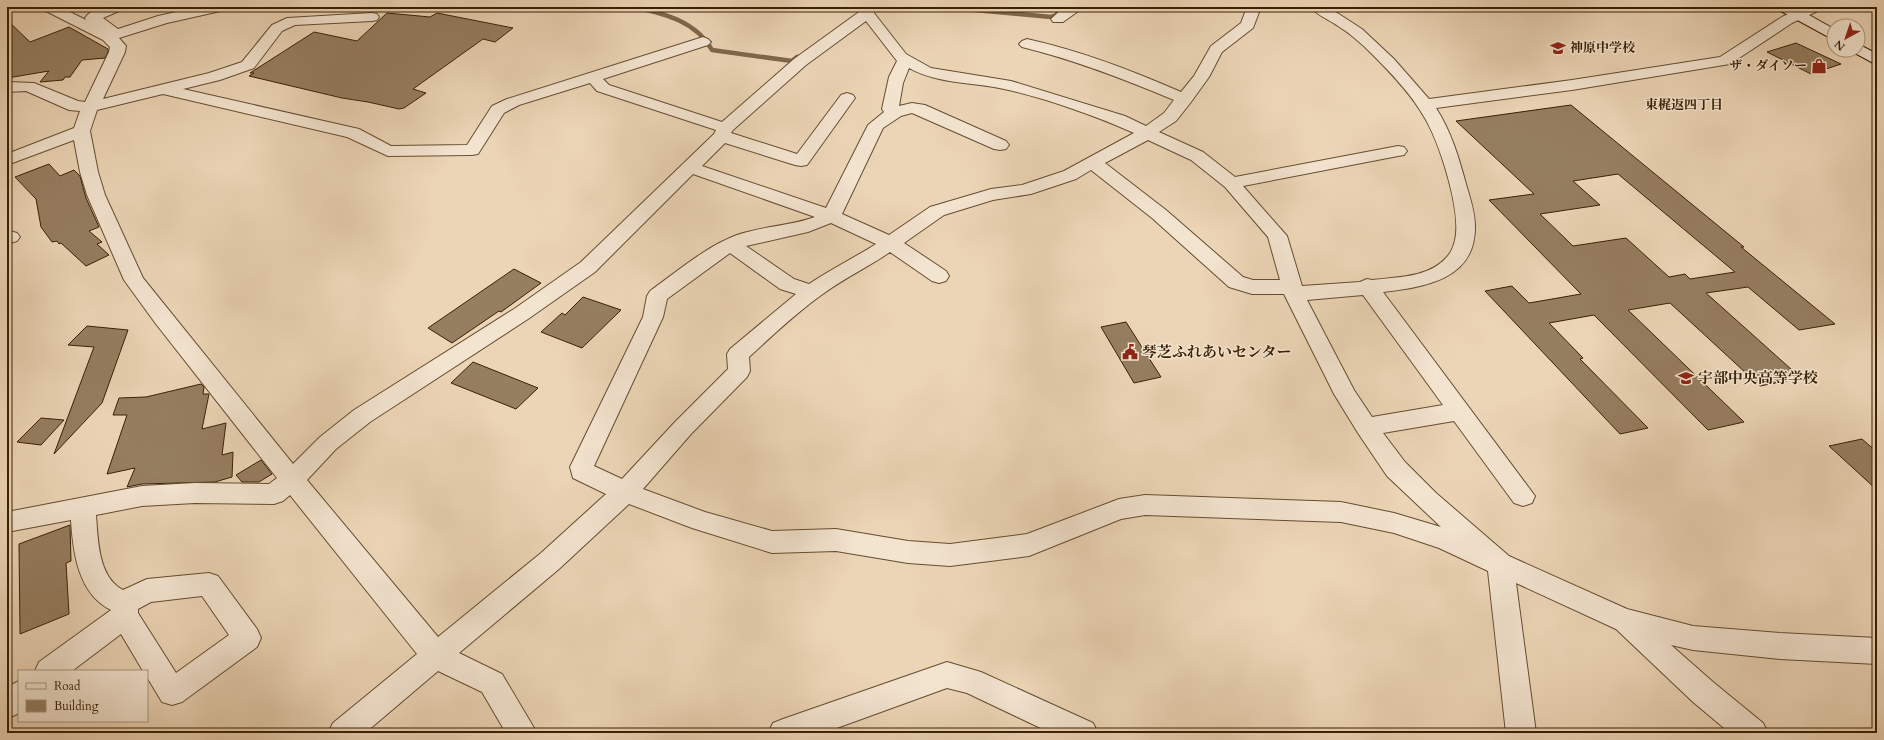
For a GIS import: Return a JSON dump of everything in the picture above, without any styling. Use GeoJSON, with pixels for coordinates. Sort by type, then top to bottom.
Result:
{"type":"FeatureCollection","features":[{"type":"Feature","properties":{"kind":"street"},"geometry":{"type":"LineString","coordinates":[[49,7],[113,36],[163,19],[220,7]]}},
{"type":"Feature","properties":{"kind":"street"},"geometry":{"type":"LineString","coordinates":[[116,7],[92,18],[113,36],[118,46],[117,52],[99,92],[90,107],[81,132],[89,172],[96,195],[134,280],[163,319],[292,480],[436,656],[492,683],[522,733]]}},
{"type":"Feature","properties":{"kind":"street"},"geometry":{"type":"LineString","coordinates":[[343,733],[550,561],[624,492],[683,428],[740,372],[738,354],[811,292],[891,243],[937,211],[990,195],[1025,190],[1070,175],[1147,133],[1170,116],[1185,99],[1201,77],[1216,49],[1248,25],[1254,7]]}},
{"type":"Feature","properties":{"kind":"street"},"geometry":{"type":"LineString","coordinates":[[1093,163],[1159,214],[1236,282],[1252,287],[1293,291],[1416,281],[1442,273],[1456,259],[1466,238],[1467,224],[1456,178],[1438,127],[1424,105],[1379,52],[1356,30],[1318,7]]}},
{"type":"Feature","properties":{"kind":"street"},"geometry":{"type":"LineString","coordinates":[[1784,7],[1826,31]]}},
{"type":"Feature","properties":{"kind":"street"},"geometry":{"type":"LineString","coordinates":[[1424,105],[1572,85],[1724,61],[1798,15],[1815,7]]}},
{"type":"Feature","properties":{"kind":"street"},"geometry":{"type":"LineString","coordinates":[[1058,19],[1073,8]]}},
{"type":"Feature","properties":{"kind":"street"},"geometry":{"type":"LineString","coordinates":[[7,522],[83,506],[142,496],[195,493],[274,494],[292,480],[328,443],[362,416],[521,314],[588,267],[723,132],[800,62],[866,10],[906,60],[927,72],[1005,84],[1041,94],[1119,120],[1197,156],[1231,183],[1277,236],[1293,291],[1345,394],[1366,427],[1396,469],[1427,500],[1500,564],[1521,733]]}},
{"type":"Feature","properties":{"kind":"street"},"geometry":{"type":"LineString","coordinates":[[7,86],[28,86],[75,106],[90,107],[214,77],[248,65],[277,28],[292,20],[372,18]]}},
{"type":"Feature","properties":{"kind":"street"},"geometry":{"type":"LineString","coordinates":[[161,89],[353,133],[388,151],[472,150],[498,110],[513,102],[703,42]]}},
{"type":"Feature","properties":{"kind":"street"},"geometry":{"type":"LineString","coordinates":[[1027,44],[1057,50],[1086,60],[1185,99]]}},
{"type":"Feature","properties":{"kind":"street"},"geometry":{"type":"LineString","coordinates":[[1866,54],[1877,60]]}},
{"type":"Feature","properties":{"kind":"street"},"geometry":{"type":"LineString","coordinates":[[895,112],[890,109],[893,86],[900,69],[906,60]]}},
{"type":"Feature","properties":{"kind":"street"},"geometry":{"type":"LineString","coordinates":[[593,77],[603,88],[801,161],[847,98]]}},
{"type":"Feature","properties":{"kind":"street"},"geometry":{"type":"LineString","coordinates":[[1000,145],[920,109],[912,108],[895,112],[876,125],[831,216],[818,224],[748,238],[720,250],[657,296],[653,317],[582,467],[582,471],[624,492],[700,521],[772,542],[836,540],[908,552],[950,555],[1029,545],[1119,509],[1145,505],[1341,512],[1394,523],[1447,540],[1623,620],[1693,638],[1780,646],[1877,652]]}},
{"type":"Feature","properties":{"kind":"street"},"geometry":{"type":"LineString","coordinates":[[7,160],[81,132]]}},
{"type":"Feature","properties":{"kind":"street"},"geometry":{"type":"LineString","coordinates":[[1231,183],[1398,151]]}},
{"type":"Feature","properties":{"kind":"street"},"geometry":{"type":"LineString","coordinates":[[689,167],[831,216],[891,243],[939,276]]}},
{"type":"Feature","properties":{"kind":"street"},"geometry":{"type":"LineString","coordinates":[[731,245],[787,284],[811,292]]}},
{"type":"Feature","properties":{"kind":"street"},"geometry":{"type":"LineString","coordinates":[[1367,286],[1523,496]]}},
{"type":"Feature","properties":{"kind":"street"},"geometry":{"type":"LineString","coordinates":[[1366,427],[1460,411]]}},
{"type":"Feature","properties":{"kind":"street"},"geometry":{"type":"LineString","coordinates":[[50,670],[124,610],[106,594],[95,577],[85,545],[83,506]]}},
{"type":"Feature","properties":{"kind":"street"},"geometry":{"type":"LineString","coordinates":[[1623,620],[1703,692],[1753,733]]}},
{"type":"Feature","properties":{"kind":"street"},"geometry":{"type":"LineString","coordinates":[[783,733],[947,675],[970,681],[1083,733]]}},
{"type":"Feature","properties":{"kind":"street"},"geometry":{"type":"LineString","coordinates":[[7,705],[18,696]]}},
{"type":"Feature","properties":{"kind":"building"},"geometry":{"type":"Polygon","coordinates":[[[387,13],[430,17],[437,13],[513,28],[495,42],[483,39],[413,89],[426,93],[404,108],[399,109],[342,98],[249,76],[254,73],[250,73],[314,32],[357,41],[387,13]]]}},
{"type":"Feature","properties":{"kind":"building"},"geometry":{"type":"Polygon","coordinates":[[[7,20],[30,42],[69,27],[108,49],[108,52],[105,58],[82,60],[70,77],[65,77],[63,80],[40,82],[49,71],[7,78],[7,20]]]}},
{"type":"Feature","properties":{"kind":"building"},"geometry":{"type":"Polygon","coordinates":[[[1796,43],[1841,64],[1811,74],[1767,52],[1796,43]]]}},
{"type":"Feature","properties":{"kind":"building"},"geometry":{"type":"Polygon","coordinates":[[[1571,105],[1835,324],[1799,330],[1748,287],[1706,293],[1801,378],[1760,386],[1670,303],[1628,310],[1744,422],[1708,430],[1594,315],[1549,323],[1583,358],[1580,359],[1648,428],[1620,434],[1485,291],[1512,286],[1529,303],[1581,294],[1489,200],[1534,194],[1456,121],[1571,105]],[[1618,174],[1573,181],[1600,205],[1540,214],[1573,246],[1626,238],[1669,277],[1685,274],[1690,279],[1735,272],[1618,174]]]}},
{"type":"Feature","properties":{"kind":"building"},"geometry":{"type":"Polygon","coordinates":[[[49,164],[60,176],[74,170],[80,176],[86,198],[99,227],[89,231],[102,242],[97,244],[109,255],[86,266],[61,243],[59,244],[57,241],[52,242],[41,227],[36,199],[15,177],[49,164]]]}},
{"type":"Feature","properties":{"kind":"building"},"geometry":{"type":"Polygon","coordinates":[[[514,269],[541,283],[501,312],[499,311],[452,343],[428,328],[514,269]]]}},
{"type":"Feature","properties":{"kind":"building"},"geometry":{"type":"Polygon","coordinates":[[[583,297],[621,310],[582,348],[541,332],[562,313],[565,315],[583,297]]]}},
{"type":"Feature","properties":{"kind":"building","name":"琴芝ふれあいセンター"},"geometry":{"type":"Polygon","coordinates":[[[1126,322],[1161,377],[1134,383],[1101,327],[1126,322]]]}},
{"type":"Feature","properties":{"kind":"building"},"geometry":{"type":"Polygon","coordinates":[[[87,326],[128,330],[102,403],[54,454],[94,347],[68,345],[87,326]]]}},
{"type":"Feature","properties":{"kind":"building"},"geometry":{"type":"Polygon","coordinates":[[[473,362],[538,388],[516,409],[451,383],[473,362]]]}},
{"type":"Feature","properties":{"kind":"building"},"geometry":{"type":"Polygon","coordinates":[[[201,384],[204,387],[203,394],[209,394],[202,429],[226,423],[222,455],[233,452],[232,477],[215,482],[142,484],[127,487],[135,468],[107,474],[127,415],[113,415],[119,398],[146,397],[201,384]]]}},
{"type":"Feature","properties":{"kind":"building"},"geometry":{"type":"Polygon","coordinates":[[[41,418],[64,420],[41,445],[17,442],[41,418]]]}},
{"type":"Feature","properties":{"kind":"building"},"geometry":{"type":"Polygon","coordinates":[[[1862,439],[1877,452],[1877,490],[1829,446],[1862,439]]]}},
{"type":"Feature","properties":{"kind":"building"},"geometry":{"type":"Polygon","coordinates":[[[261,460],[272,474],[259,482],[242,482],[236,475],[261,460]]]}},
{"type":"Feature","properties":{"kind":"building"},"geometry":{"type":"Polygon","coordinates":[[[70,525],[71,561],[66,563],[69,614],[20,634],[19,544],[70,525]]]}},
{"type":"Feature","properties":{"kind":"waterway"},"geometry":{"type":"LineString","coordinates":[[635,7],[668,16],[689,25],[705,40],[712,50],[792,61],[797,57]]}},
{"type":"Feature","properties":{"kind":"waterway"},"geometry":{"type":"LineString","coordinates":[[866,10],[876,7]]}},
{"type":"Feature","properties":{"kind":"waterway"},"geometry":{"type":"LineString","coordinates":[[942,7],[1051,17],[1057,15],[1058,7]]}},
{"type":"Feature","properties":{"kind":"place","name":"神原中学校"},"geometry":{"type":"Point","coordinates":[1558,48]}},
{"type":"Feature","properties":{"kind":"place","name":"ザ・ダイソー"},"geometry":{"type":"Point","coordinates":[1819,66]}},
{"type":"Feature","properties":{"kind":"place","name":"琴芝ふれあいセンター"},"geometry":{"type":"Point","coordinates":[1130,352]}},
{"type":"Feature","properties":{"kind":"place","name":"宇部中央高等学校"},"geometry":{"type":"Point","coordinates":[1686,378]}},
{"type":"Feature","properties":{"kind":"district","name":"東梶返四丁目"},"geometry":{"type":"Point","coordinates":[1684,105]}}]}
